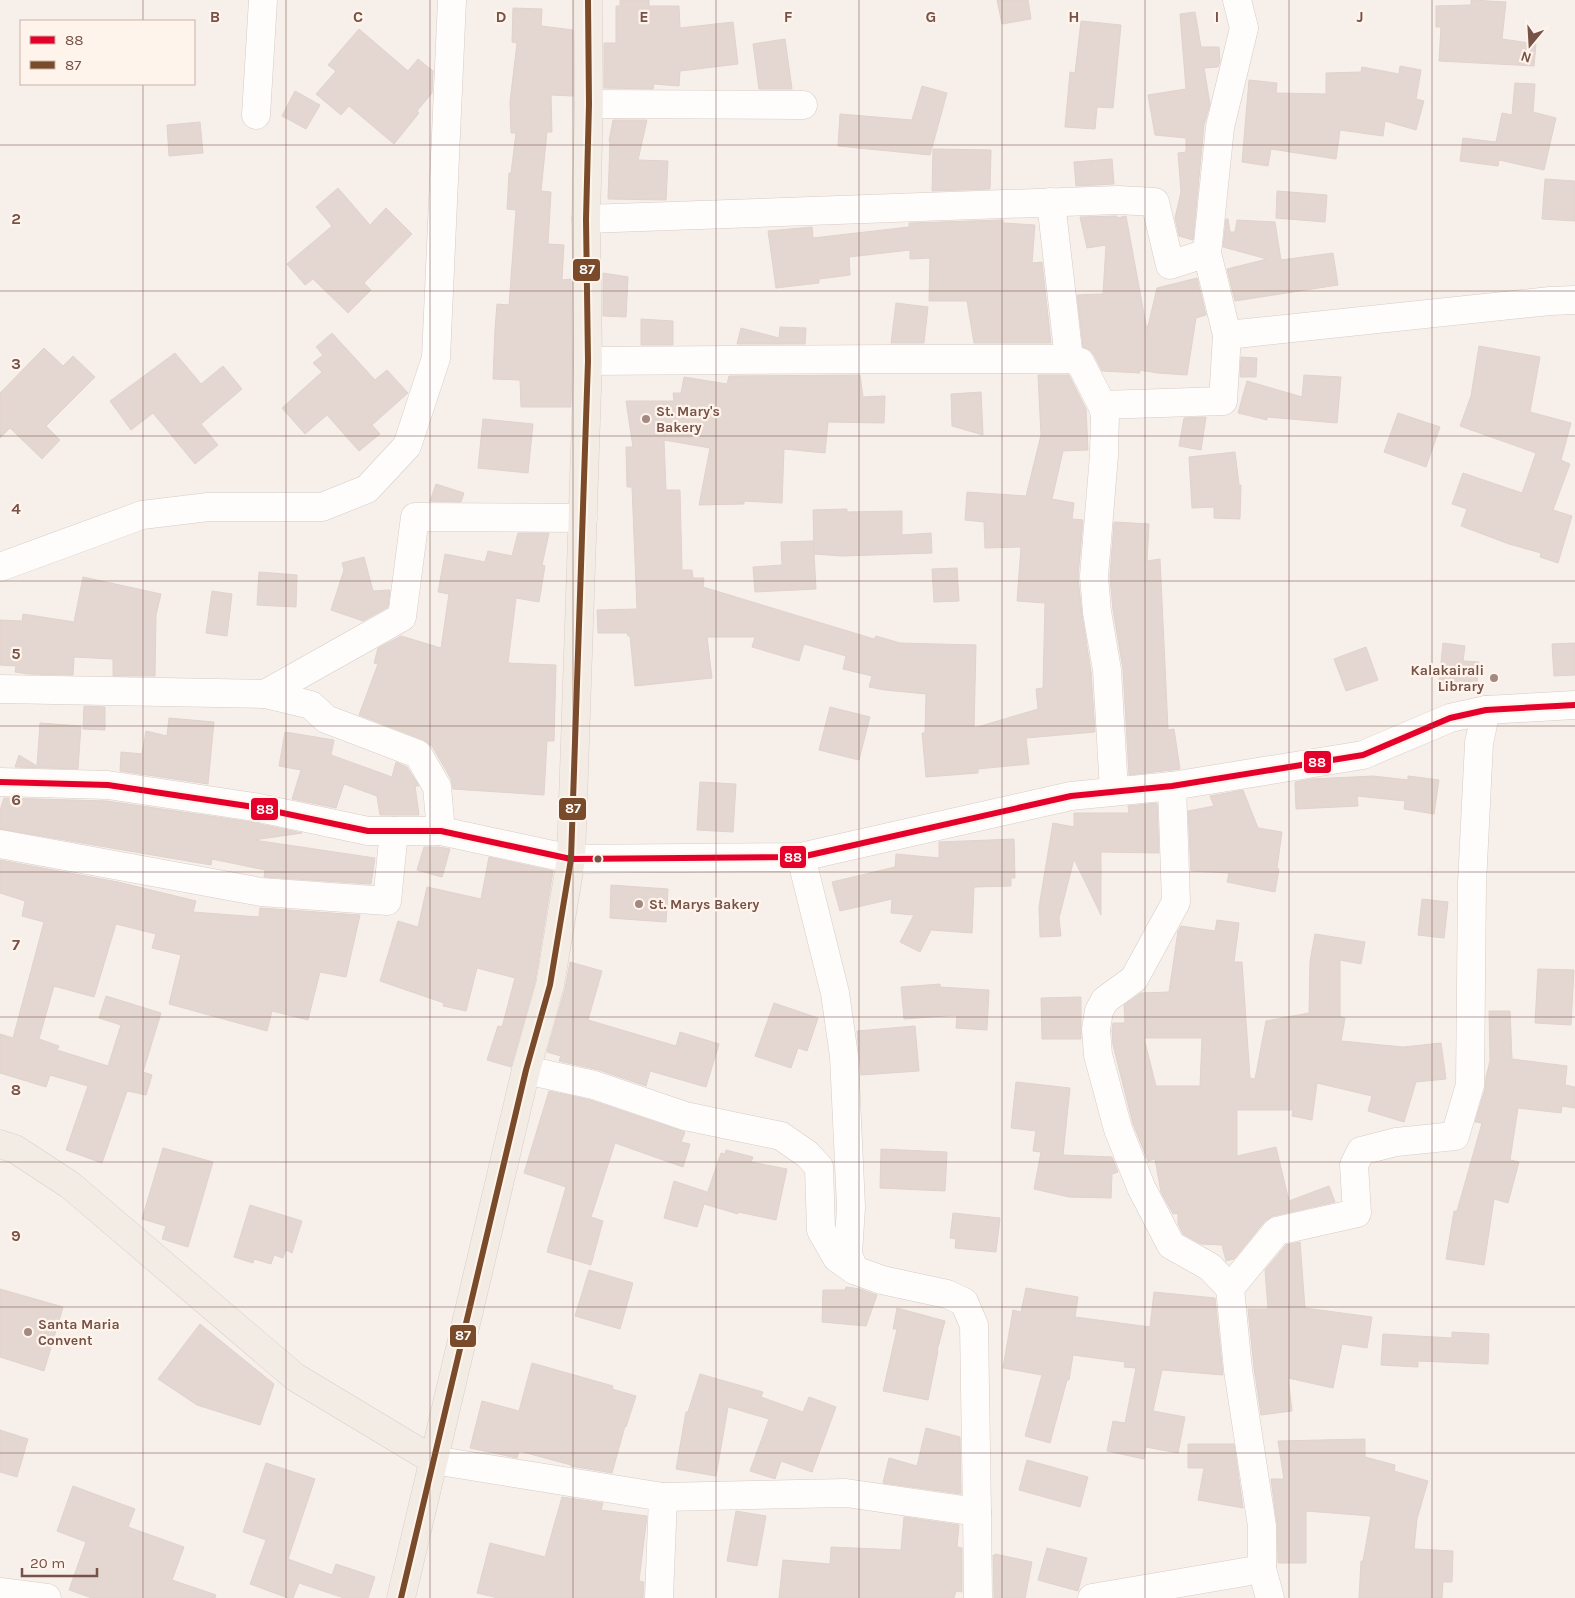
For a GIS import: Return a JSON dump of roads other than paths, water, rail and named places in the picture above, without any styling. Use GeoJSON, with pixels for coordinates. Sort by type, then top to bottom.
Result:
{"type":"FeatureCollection","features":[{"type":"Feature","properties":{"kind":"main road"},"geometry":{"type":"LineString","coordinates":[[401,1598],[526,1070],[550,985],[571,859],[588,361],[586,218],[589,104],[588,0]]}},
{"type":"Feature","properties":{"kind":"main road"},"geometry":{"type":"LineString","coordinates":[[0,1144],[15,1149],[70,1185],[295,1377],[433,1460]]}},
{"type":"Feature","properties":{"kind":"street"},"geometry":{"type":"LineString","coordinates":[[256,115],[263,0]]}},
{"type":"Feature","properties":{"kind":"street"},"geometry":{"type":"LineString","coordinates":[[0,566],[142,515],[208,507],[322,507],[367,489],[407,446],[436,358],[452,0]]}},
{"type":"Feature","properties":{"kind":"street"},"geometry":{"type":"LineString","coordinates":[[1102,406],[1222,401],[1227,335],[1207,253],[1220,127],[1244,28],[1237,0]]}},
{"type":"Feature","properties":{"kind":"street"},"geometry":{"type":"LineString","coordinates":[[589,104],[803,105]]}},
{"type":"Feature","properties":{"kind":"street"},"geometry":{"type":"LineString","coordinates":[[586,218],[1118,200],[1155,202],[1170,265],[1207,253]]}},
{"type":"Feature","properties":{"kind":"street"},"geometry":{"type":"LineString","coordinates":[[1051,202],[1069,359]]}},
{"type":"Feature","properties":{"kind":"street"},"geometry":{"type":"LineString","coordinates":[[1227,335],[1550,301],[1575,300]]}},
{"type":"Feature","properties":{"kind":"street"},"geometry":{"type":"LineString","coordinates":[[588,361],[896,358],[1069,359],[1080,362],[1105,414],[1104,455],[1094,576],[1097,612],[1106,670],[1114,791]]}},
{"type":"Feature","properties":{"kind":"street"},"geometry":{"type":"LineString","coordinates":[[265,694],[402,617],[415,518],[583,518]]}},
{"type":"Feature","properties":{"kind":"street"},"geometry":{"type":"LineString","coordinates":[[0,689],[265,694],[312,705],[326,719],[418,754],[437,787],[441,832]]}},
{"type":"Feature","properties":{"kind":"street"},"geometry":{"type":"LineString","coordinates":[[0,782],[108,785],[254,807],[368,831],[441,832],[571,859],[802,857],[1071,796],[1172,786],[1364,755],[1450,718],[1486,710],[1575,705]]}},
{"type":"Feature","properties":{"kind":"street"},"geometry":{"type":"LineString","coordinates":[[1230,1288],[1277,1231],[1357,1213],[1354,1165],[1361,1151],[1396,1142],[1455,1136],[1470,1085],[1472,884],[1479,743],[1486,710]]}},
{"type":"Feature","properties":{"kind":"street"},"geometry":{"type":"LineString","coordinates":[[1172,786],[1176,902],[1134,979],[1105,1000],[1098,1011],[1096,1029],[1098,1055],[1118,1129],[1141,1187],[1171,1245],[1210,1267],[1230,1288],[1238,1370],[1262,1526],[1262,1569],[1270,1598]]}},
{"type":"Feature","properties":{"kind":"street"},"geometry":{"type":"LineString","coordinates":[[0,844],[261,892],[387,902],[394,831]]}},
{"type":"Feature","properties":{"kind":"street"},"geometry":{"type":"LineString","coordinates":[[802,857],[835,993],[844,1056],[851,1208],[848,1254],[854,1270]]}},
{"type":"Feature","properties":{"kind":"street"},"geometry":{"type":"LineString","coordinates":[[526,1070],[594,1085],[685,1116],[781,1136],[807,1154],[819,1167],[821,1230],[837,1258],[854,1270],[882,1280],[947,1294],[964,1302],[974,1325],[978,1598]]}},
{"type":"Feature","properties":{"kind":"street"},"geometry":{"type":"LineString","coordinates":[[433,1460],[663,1497],[846,1493],[978,1512]]}},
{"type":"Feature","properties":{"kind":"street"},"geometry":{"type":"LineString","coordinates":[[659,1598],[663,1497]]}},
{"type":"Feature","properties":{"kind":"street"},"geometry":{"type":"LineString","coordinates":[[1092,1598],[1262,1569]]}},
{"type":"Feature","properties":{"kind":"street"},"geometry":{"type":"LineString","coordinates":[[0,1592],[47,1598]]}},
{"type":"Feature","properties":{"kind":"place","name":"St. Mary's Bakery"},"geometry":{"type":"Point","coordinates":[646,419]}},
{"type":"Feature","properties":{"kind":"place","name":"Kalakairali Library"},"geometry":{"type":"Point","coordinates":[1494,678]}},
{"type":"Feature","properties":{"kind":"place","name":"St. Marys Bakery"},"geometry":{"type":"Point","coordinates":[639,904]}},
{"type":"Feature","properties":{"kind":"place","name":"Santa Maria Convent"},"geometry":{"type":"Point","coordinates":[28,1332]}}]}
